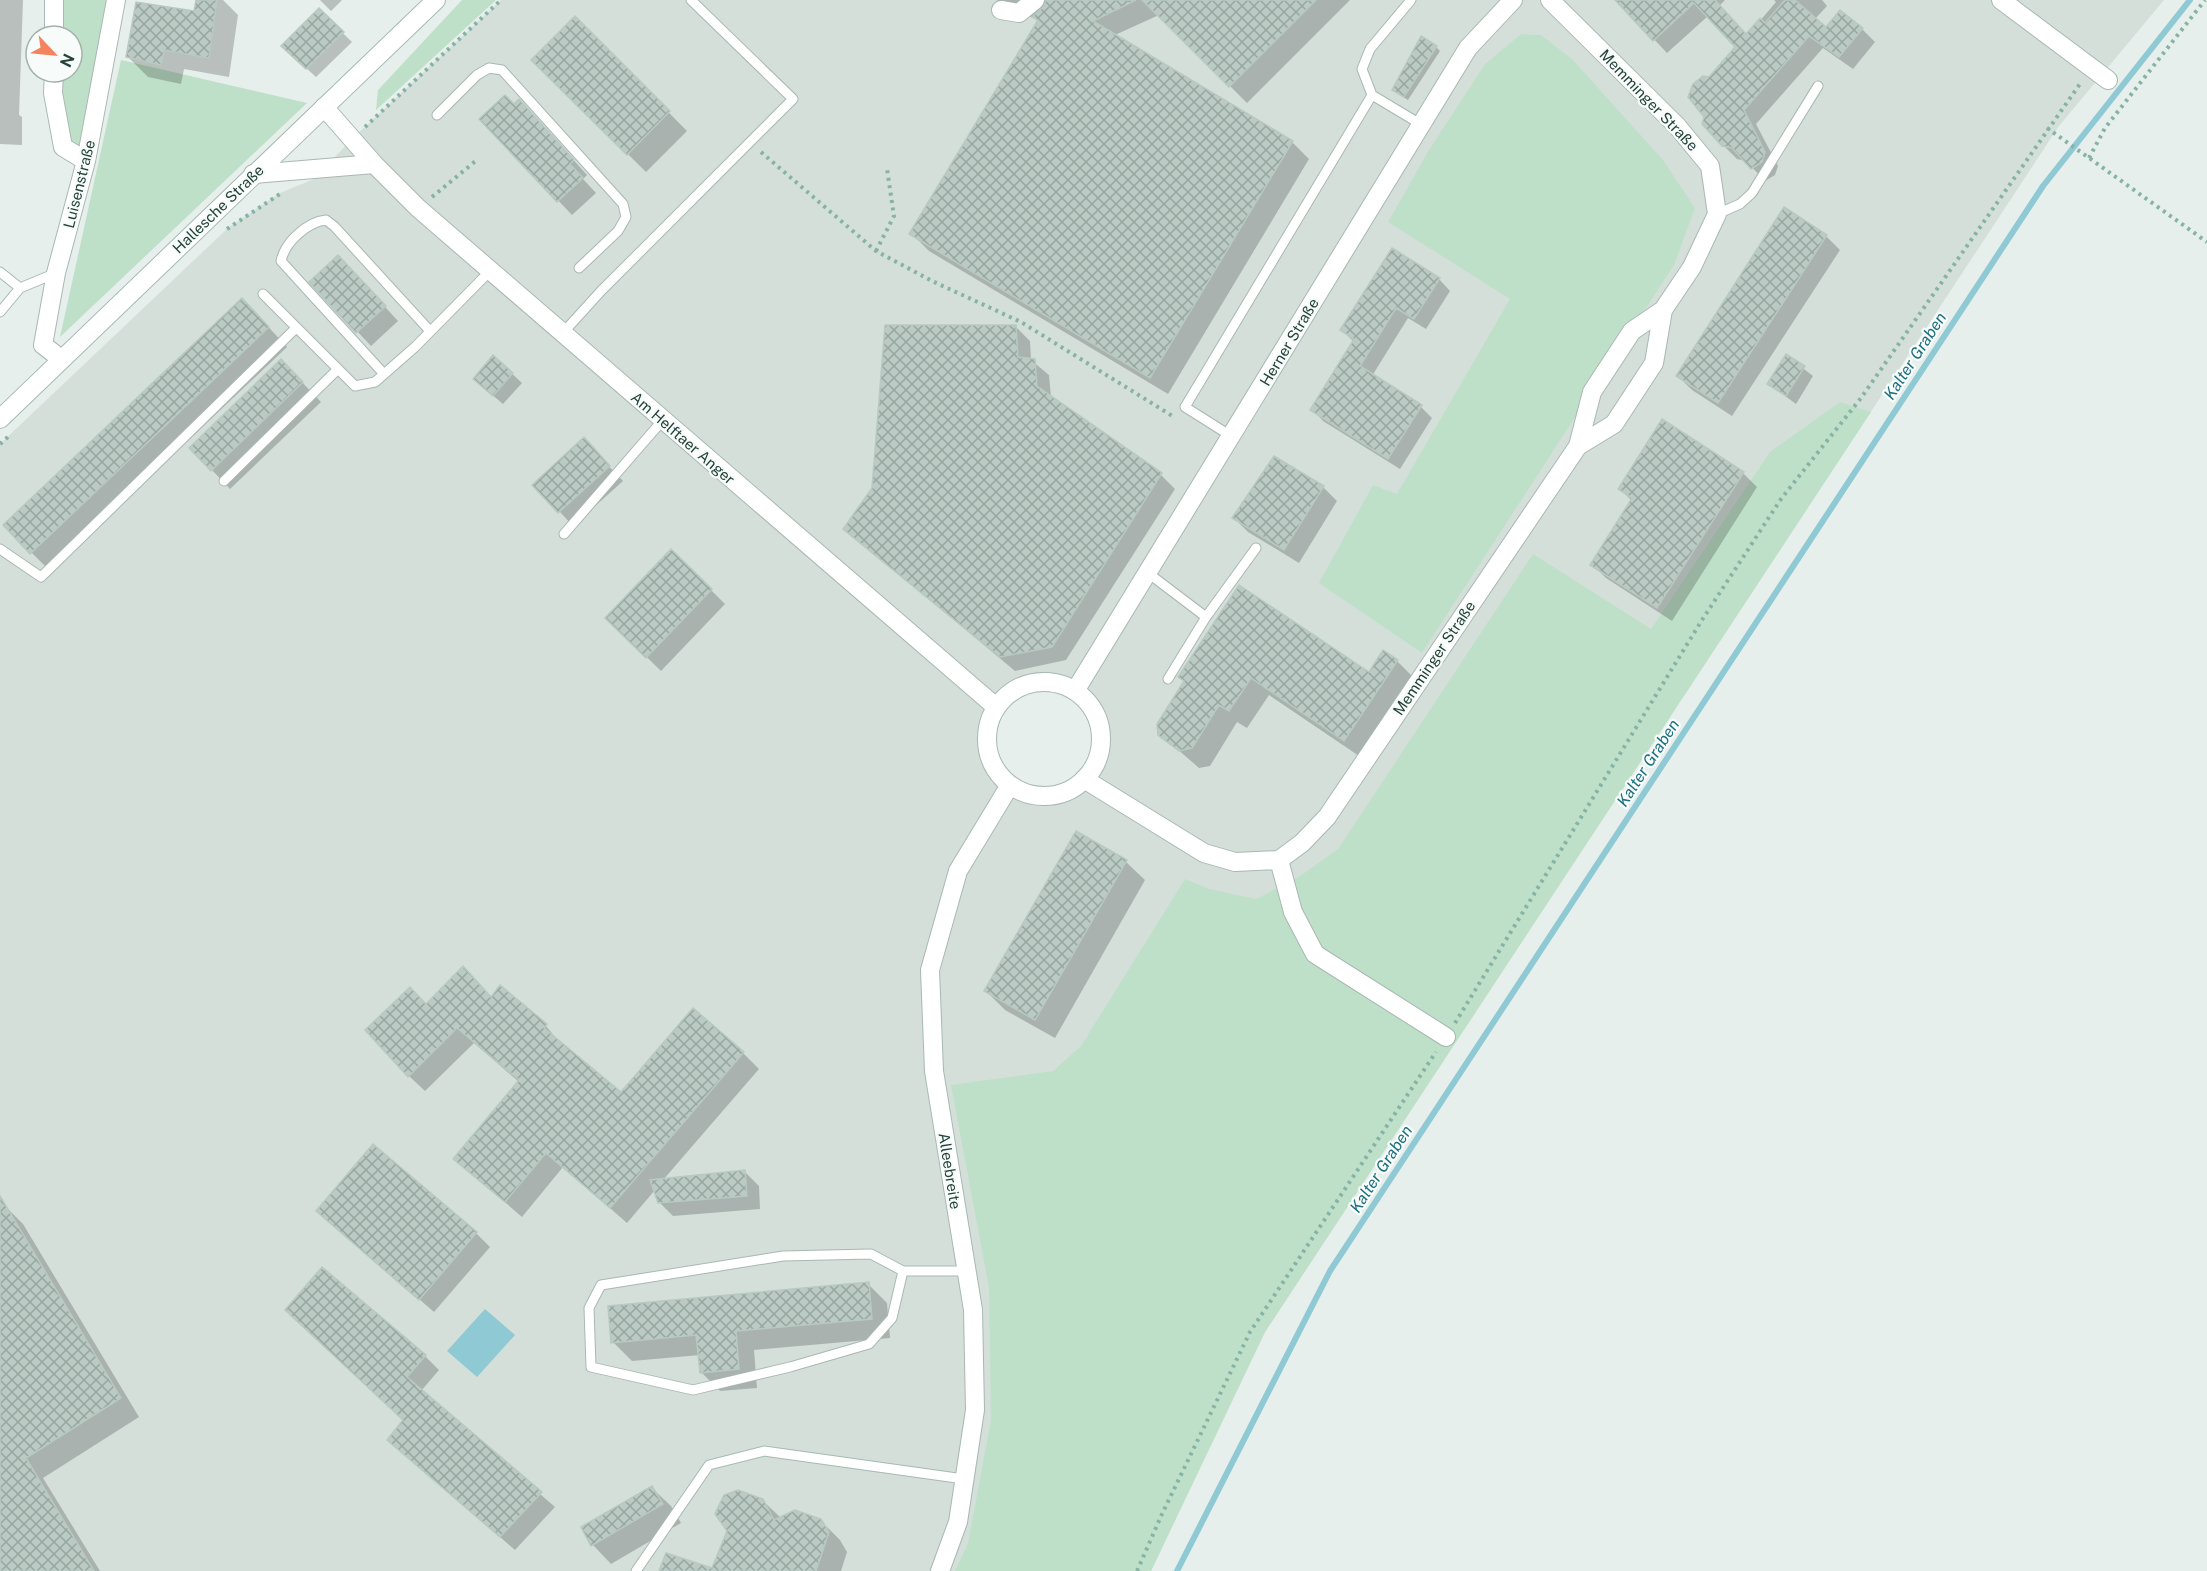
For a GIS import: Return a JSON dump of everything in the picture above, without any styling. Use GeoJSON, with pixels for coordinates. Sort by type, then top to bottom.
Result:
{"type":"FeatureCollection","features":[{"type":"Feature","properties":{"kind":"street"},"geometry":{"type":"LineString","coordinates":[[54,0],[54,24]]}},
{"type":"Feature","properties":{"kind":"street","name":"Luisenstraße"},"geometry":{"type":"LineString","coordinates":[[61,358],[43,345],[56,273],[86,162],[116,0]]}},
{"type":"Feature","properties":{"kind":"street","name":"Hallesche Straße"},"geometry":{"type":"LineString","coordinates":[[0,419],[436,0]]}},
{"type":"Feature","properties":{"kind":"street"},"geometry":{"type":"LineString","coordinates":[[1001,10],[1019,12],[1035,0]]}},
{"type":"Feature","properties":{"kind":"street","name":"Herner Straße"},"geometry":{"type":"LineString","coordinates":[[1075,691],[1468,48],[1513,0]]}},
{"type":"Feature","properties":{"kind":"street","name":"Memminger Straße"},"geometry":{"type":"LineString","coordinates":[[1550,0],[1677,126],[1710,166],[1717,214],[1692,267],[1664,310],[1654,363],[1614,424],[1578,446]]}},
{"type":"Feature","properties":{"kind":"street"},"geometry":{"type":"LineString","coordinates":[[2001,0],[2108,80]]}},
{"type":"Feature","properties":{"kind":"street"},"geometry":{"type":"LineString","coordinates":[[53,84],[63,147],[86,162]]}},
{"type":"Feature","properties":{"kind":"street","name":"Am Helftaer Anger"},"geometry":{"type":"LineString","coordinates":[[324,107],[374,164],[418,208],[996,707]]}},
{"type":"Feature","properties":{"kind":"street"},"geometry":{"type":"LineString","coordinates":[[254,174],[374,164]]}},
{"type":"Feature","properties":{"kind":"street","name":"Memminger Straße"},"geometry":{"type":"LineString","coordinates":[[1279,860],[1302,843],[1327,817],[1578,446],[1592,392],[1632,331],[1664,310]]}},
{"type":"Feature","properties":{"kind":"street"},"geometry":{"type":"LineString","coordinates":[[1032,683],[1062,684],[1075,691],[1094,712],[1101,740],[1099,754],[1084,779],[1071,789],[1048,795],[1024,792],[1010,785],[998,773],[990,757],[987,740],[989,723],[996,707],[1012,692],[1032,683]]}},
{"type":"Feature","properties":{"kind":"street"},"geometry":{"type":"LineString","coordinates":[[1084,779],[1204,853],[1235,862],[1279,860],[1293,912],[1315,954],[1446,1037]]}},
{"type":"Feature","properties":{"kind":"street","name":"Alleebreite"},"geometry":{"type":"LineString","coordinates":[[940,1571],[958,1522],[975,1410],[973,1310],[934,1071],[930,970],[958,871],[1010,785]]}},
{"type":"Feature","properties":{"kind":"lane"},"geometry":{"type":"LineString","coordinates":[[562,334],[580,312],[793,99],[691,0]]}},
{"type":"Feature","properties":{"kind":"lane"},"geometry":{"type":"LineString","coordinates":[[1411,0],[1370,49],[1362,69],[1372,96],[1422,124]]}},
{"type":"Feature","properties":{"kind":"lane"},"geometry":{"type":"LineString","coordinates":[[437,115],[477,75],[489,68],[502,70],[623,204],[626,217],[618,231],[579,268]]}},
{"type":"Feature","properties":{"kind":"lane"},"geometry":{"type":"LineString","coordinates":[[1717,214],[1740,204],[1752,193],[1818,86]]}},
{"type":"Feature","properties":{"kind":"lane"},"geometry":{"type":"LineString","coordinates":[[1231,436],[1185,407],[1372,96]]}},
{"type":"Feature","properties":{"kind":"lane"},"geometry":{"type":"LineString","coordinates":[[384,374],[281,261],[284,250],[310,224],[326,220],[334,226],[430,331]]}},
{"type":"Feature","properties":{"kind":"lane"},"geometry":{"type":"LineString","coordinates":[[263,294],[355,386],[375,382],[490,271]]}},
{"type":"Feature","properties":{"kind":"lane"},"geometry":{"type":"LineString","coordinates":[[0,272],[20,288]]}},
{"type":"Feature","properties":{"kind":"lane"},"geometry":{"type":"LineString","coordinates":[[0,312],[20,288],[56,273]]}},
{"type":"Feature","properties":{"kind":"lane"},"geometry":{"type":"LineString","coordinates":[[0,549],[41,577],[296,328]]}},
{"type":"Feature","properties":{"kind":"lane"},"geometry":{"type":"LineString","coordinates":[[224,481],[337,370]]}},
{"type":"Feature","properties":{"kind":"lane"},"geometry":{"type":"LineString","coordinates":[[564,534],[663,421]]}},
{"type":"Feature","properties":{"kind":"lane"},"geometry":{"type":"LineString","coordinates":[[1168,679],[1206,617],[1256,548]]}},
{"type":"Feature","properties":{"kind":"lane"},"geometry":{"type":"LineString","coordinates":[[1148,573],[1206,617]]}},
{"type":"Feature","properties":{"kind":"lane"},"geometry":{"type":"LineString","coordinates":[[903,1270],[891,1318],[869,1344],[790,1367],[693,1390],[591,1367],[588,1308],[601,1285],[783,1256],[871,1254],[903,1270],[967,1271]]}},
{"type":"Feature","properties":{"kind":"lane"},"geometry":{"type":"LineString","coordinates":[[636,1571],[709,1465],[764,1451],[964,1479]]}},
{"type":"Feature","properties":{"kind":"path"},"geometry":{"type":"LineString","coordinates":[[352,139],[501,0]]}},
{"type":"Feature","properties":{"kind":"path"},"geometry":{"type":"LineString","coordinates":[[2089,158],[2105,128],[2205,0]]}},
{"type":"Feature","properties":{"kind":"path"},"geometry":{"type":"LineString","coordinates":[[1137,1571],[1250,1332],[1446,1037],[1702,620],[1775,508],[1861,398],[2091,68]]}},
{"type":"Feature","properties":{"kind":"path"},"geometry":{"type":"LineString","coordinates":[[2047,128],[2207,242]]}},
{"type":"Feature","properties":{"kind":"path"},"geometry":{"type":"LineString","coordinates":[[749,141],[876,251],[932,282],[1021,322],[1183,423]]}},
{"type":"Feature","properties":{"kind":"path"},"geometry":{"type":"LineString","coordinates":[[418,208],[478,159]]}},
{"type":"Feature","properties":{"kind":"path"},"geometry":{"type":"LineString","coordinates":[[876,251],[894,216],[886,169]]}},
{"type":"Feature","properties":{"kind":"path"},"geometry":{"type":"LineString","coordinates":[[220,237],[288,190]]}},
{"type":"Feature","properties":{"kind":"path"},"geometry":{"type":"LineString","coordinates":[[0,444],[17,429]]}},
{"type":"Feature","properties":{"kind":"shaded area"},"geometry":{"type":"Polygon","coordinates":[[[501,0],[2164,0],[2059,126],[1265,1332],[1151,1571],[0,1571],[0,444],[228,228],[280,193],[314,179],[352,139],[501,0]],[[1047,682],[1018,688],[996,707],[989,723],[987,740],[990,757],[998,773],[1010,785],[1024,792],[1040,796],[1071,789],[1084,779],[1099,754],[1101,740],[1099,725],[1086,700],[1062,684],[1047,682]]]}},
{"type":"Feature","properties":{"kind":"green space"},"geometry":{"type":"Polygon","coordinates":[[[60,0],[108,0],[79,152],[66,137],[59,84],[84,84],[84,24],[59,24],[60,0]]]}},
{"type":"Feature","properties":{"kind":"green space"},"geometry":{"type":"Polygon","coordinates":[[[462,0],[496,0],[376,110],[378,90],[462,0]]]}},
{"type":"Feature","properties":{"kind":"green space"},"geometry":{"type":"Polygon","coordinates":[[[1521,34],[1541,35],[1572,59],[1663,160],[1695,208],[1674,265],[1422,653],[1319,583],[1373,485],[1397,494],[1510,299],[1388,222],[1429,150],[1485,64],[1521,34]]]}},
{"type":"Feature","properties":{"kind":"green space"},"geometry":{"type":"Polygon","coordinates":[[[121,60],[307,103],[60,337],[121,60]]]}},
{"type":"Feature","properties":{"kind":"green space"},"geometry":{"type":"Polygon","coordinates":[[[1840,402],[1871,412],[1265,1332],[1151,1571],[955,1571],[968,1543],[991,1420],[989,1288],[951,1085],[1053,1071],[1081,1046],[1185,879],[1209,889],[1256,899],[1300,876],[1338,849],[1533,554],[1651,629],[1770,452],[1840,402]]]}},
{"type":"Feature","properties":{"kind":"water"},"geometry":{"type":"Polygon","coordinates":[[[485,1309],[515,1335],[477,1377],[447,1351],[485,1309]]]}},
{"type":"Feature","properties":{"kind":"building"},"geometry":{"type":"Polygon","coordinates":[[[196,0],[217,0],[209,58],[164,50],[161,65],[126,57],[136,2],[194,11],[196,0]]]}},
{"type":"Feature","properties":{"kind":"building"},"geometry":{"type":"Polygon","coordinates":[[[1046,0],[1136,0],[1093,21],[1293,141],[1150,378],[909,234],[1038,20],[1032,17],[1042,8],[1046,0]]]}},
{"type":"Feature","properties":{"kind":"building"},"geometry":{"type":"Polygon","coordinates":[[[1142,0],[1316,0],[1229,87],[1142,0]]]}},
{"type":"Feature","properties":{"kind":"building"},"geometry":{"type":"Polygon","coordinates":[[[1615,0],[1715,0],[1746,34],[1760,18],[1765,23],[1785,0],[1795,0],[1826,27],[1840,10],[1863,28],[1839,57],[1809,36],[1744,110],[1765,152],[1762,162],[1751,169],[1732,148],[1722,146],[1702,124],[1704,117],[1688,97],[1693,84],[1703,76],[1709,77],[1735,47],[1694,3],[1653,41],[1615,0]]]}},
{"type":"Feature","properties":{"kind":"building"},"geometry":{"type":"Polygon","coordinates":[[[319,8],[344,32],[306,69],[281,46],[319,8]]]}},
{"type":"Feature","properties":{"kind":"building"},"geometry":{"type":"Polygon","coordinates":[[[575,16],[670,111],[627,155],[531,60],[575,16]]]}},
{"type":"Feature","properties":{"kind":"building"},"geometry":{"type":"Polygon","coordinates":[[[1421,36],[1437,46],[1404,97],[1392,90],[1421,36]]]}},
{"type":"Feature","properties":{"kind":"building"},"geometry":{"type":"Polygon","coordinates":[[[505,95],[514,104],[519,99],[574,160],[570,164],[583,178],[557,202],[479,119],[505,95]]]}},
{"type":"Feature","properties":{"kind":"building"},"geometry":{"type":"Polygon","coordinates":[[[1784,207],[1827,235],[1718,403],[1676,376],[1784,207]]]}},
{"type":"Feature","properties":{"kind":"building"},"geometry":{"type":"Polygon","coordinates":[[[1392,248],[1440,278],[1414,319],[1396,308],[1360,366],[1422,405],[1388,459],[1310,410],[1354,339],[1340,330],[1392,248]]]}},
{"type":"Feature","properties":{"kind":"building"},"geometry":{"type":"Polygon","coordinates":[[[338,255],[386,306],[356,333],[309,282],[338,255]]]}},
{"type":"Feature","properties":{"kind":"building"},"geometry":{"type":"Polygon","coordinates":[[[242,298],[269,327],[30,554],[3,525],[242,298]]]}},
{"type":"Feature","properties":{"kind":"building"},"geometry":{"type":"Polygon","coordinates":[[[885,325],[1016,325],[1018,357],[1035,359],[1037,386],[1162,473],[1052,647],[1000,657],[843,529],[872,488],[885,325]]]}},
{"type":"Feature","properties":{"kind":"building"},"geometry":{"type":"Polygon","coordinates":[[[1786,354],[1805,366],[1786,396],[1767,384],[1786,354]]]}},
{"type":"Feature","properties":{"kind":"building"},"geometry":{"type":"Polygon","coordinates":[[[493,355],[513,373],[493,396],[473,379],[493,355]]]}},
{"type":"Feature","properties":{"kind":"building"},"geometry":{"type":"Polygon","coordinates":[[[281,359],[303,382],[211,471],[189,448],[281,359]]]}},
{"type":"Feature","properties":{"kind":"building"},"geometry":{"type":"Polygon","coordinates":[[[1662,419],[1744,472],[1657,608],[1590,565],[1632,498],[1618,489],[1662,419]]]}},
{"type":"Feature","properties":{"kind":"building"},"geometry":{"type":"Polygon","coordinates":[[[584,437],[610,466],[558,513],[532,485],[584,437]]]}},
{"type":"Feature","properties":{"kind":"building"},"geometry":{"type":"Polygon","coordinates":[[[1274,456],[1324,486],[1284,550],[1232,518],[1274,456]]]}},
{"type":"Feature","properties":{"kind":"building"},"geometry":{"type":"Polygon","coordinates":[[[671,549],[712,589],[646,658],[605,618],[671,549]]]}},
{"type":"Feature","properties":{"kind":"building"},"geometry":{"type":"Polygon","coordinates":[[[1239,585],[1369,672],[1383,650],[1398,660],[1344,741],[1251,678],[1229,711],[1219,705],[1192,748],[1179,751],[1158,735],[1157,724],[1184,681],[1178,677],[1239,585]]]}},
{"type":"Feature","properties":{"kind":"building"},"geometry":{"type":"Polygon","coordinates":[[[1076,831],[1127,860],[1035,1020],[984,991],[1076,831]]]}},
{"type":"Feature","properties":{"kind":"building"},"geometry":{"type":"Polygon","coordinates":[[[463,966],[491,997],[500,985],[547,1024],[544,1028],[621,1092],[693,1008],[744,1052],[610,1208],[546,1153],[505,1202],[453,1159],[519,1080],[457,1028],[408,1077],[365,1030],[410,987],[426,1004],[463,966]]]}},
{"type":"Feature","properties":{"kind":"building"},"geometry":{"type":"Polygon","coordinates":[[[373,1144],[477,1232],[419,1300],[316,1211],[373,1144]]]}},
{"type":"Feature","properties":{"kind":"building"},"geometry":{"type":"Polygon","coordinates":[[[745,1170],[747,1196],[658,1203],[650,1180],[745,1170]]]}},
{"type":"Feature","properties":{"kind":"building"},"geometry":{"type":"Polygon","coordinates":[[[0,1196],[121,1398],[26,1458],[94,1571],[0,1571],[0,1196]]]}},
{"type":"Feature","properties":{"kind":"building"},"geometry":{"type":"Polygon","coordinates":[[[322,1267],[426,1355],[407,1377],[542,1492],[500,1537],[387,1440],[403,1420],[285,1310],[322,1267]]]}},
{"type":"Feature","properties":{"kind":"building"},"geometry":{"type":"Polygon","coordinates":[[[869,1282],[872,1319],[736,1331],[739,1369],[700,1373],[696,1335],[611,1343],[608,1306],[869,1282]]]}},
{"type":"Feature","properties":{"kind":"building"},"geometry":{"type":"Polygon","coordinates":[[[652,1486],[663,1504],[591,1546],[581,1527],[652,1486]]]}},
{"type":"Feature","properties":{"kind":"building"},"geometry":{"type":"Polygon","coordinates":[[[738,1490],[763,1499],[774,1520],[795,1510],[821,1519],[829,1532],[816,1571],[659,1571],[666,1553],[712,1568],[727,1531],[715,1514],[724,1495],[738,1490]]]}},
{"type":"Feature","properties":{"kind":"waterway","name":"Kalter Graben"},"geometry":{"type":"LineString","coordinates":[[1177,1571],[1330,1271],[2043,186],[2190,0]]}}]}
